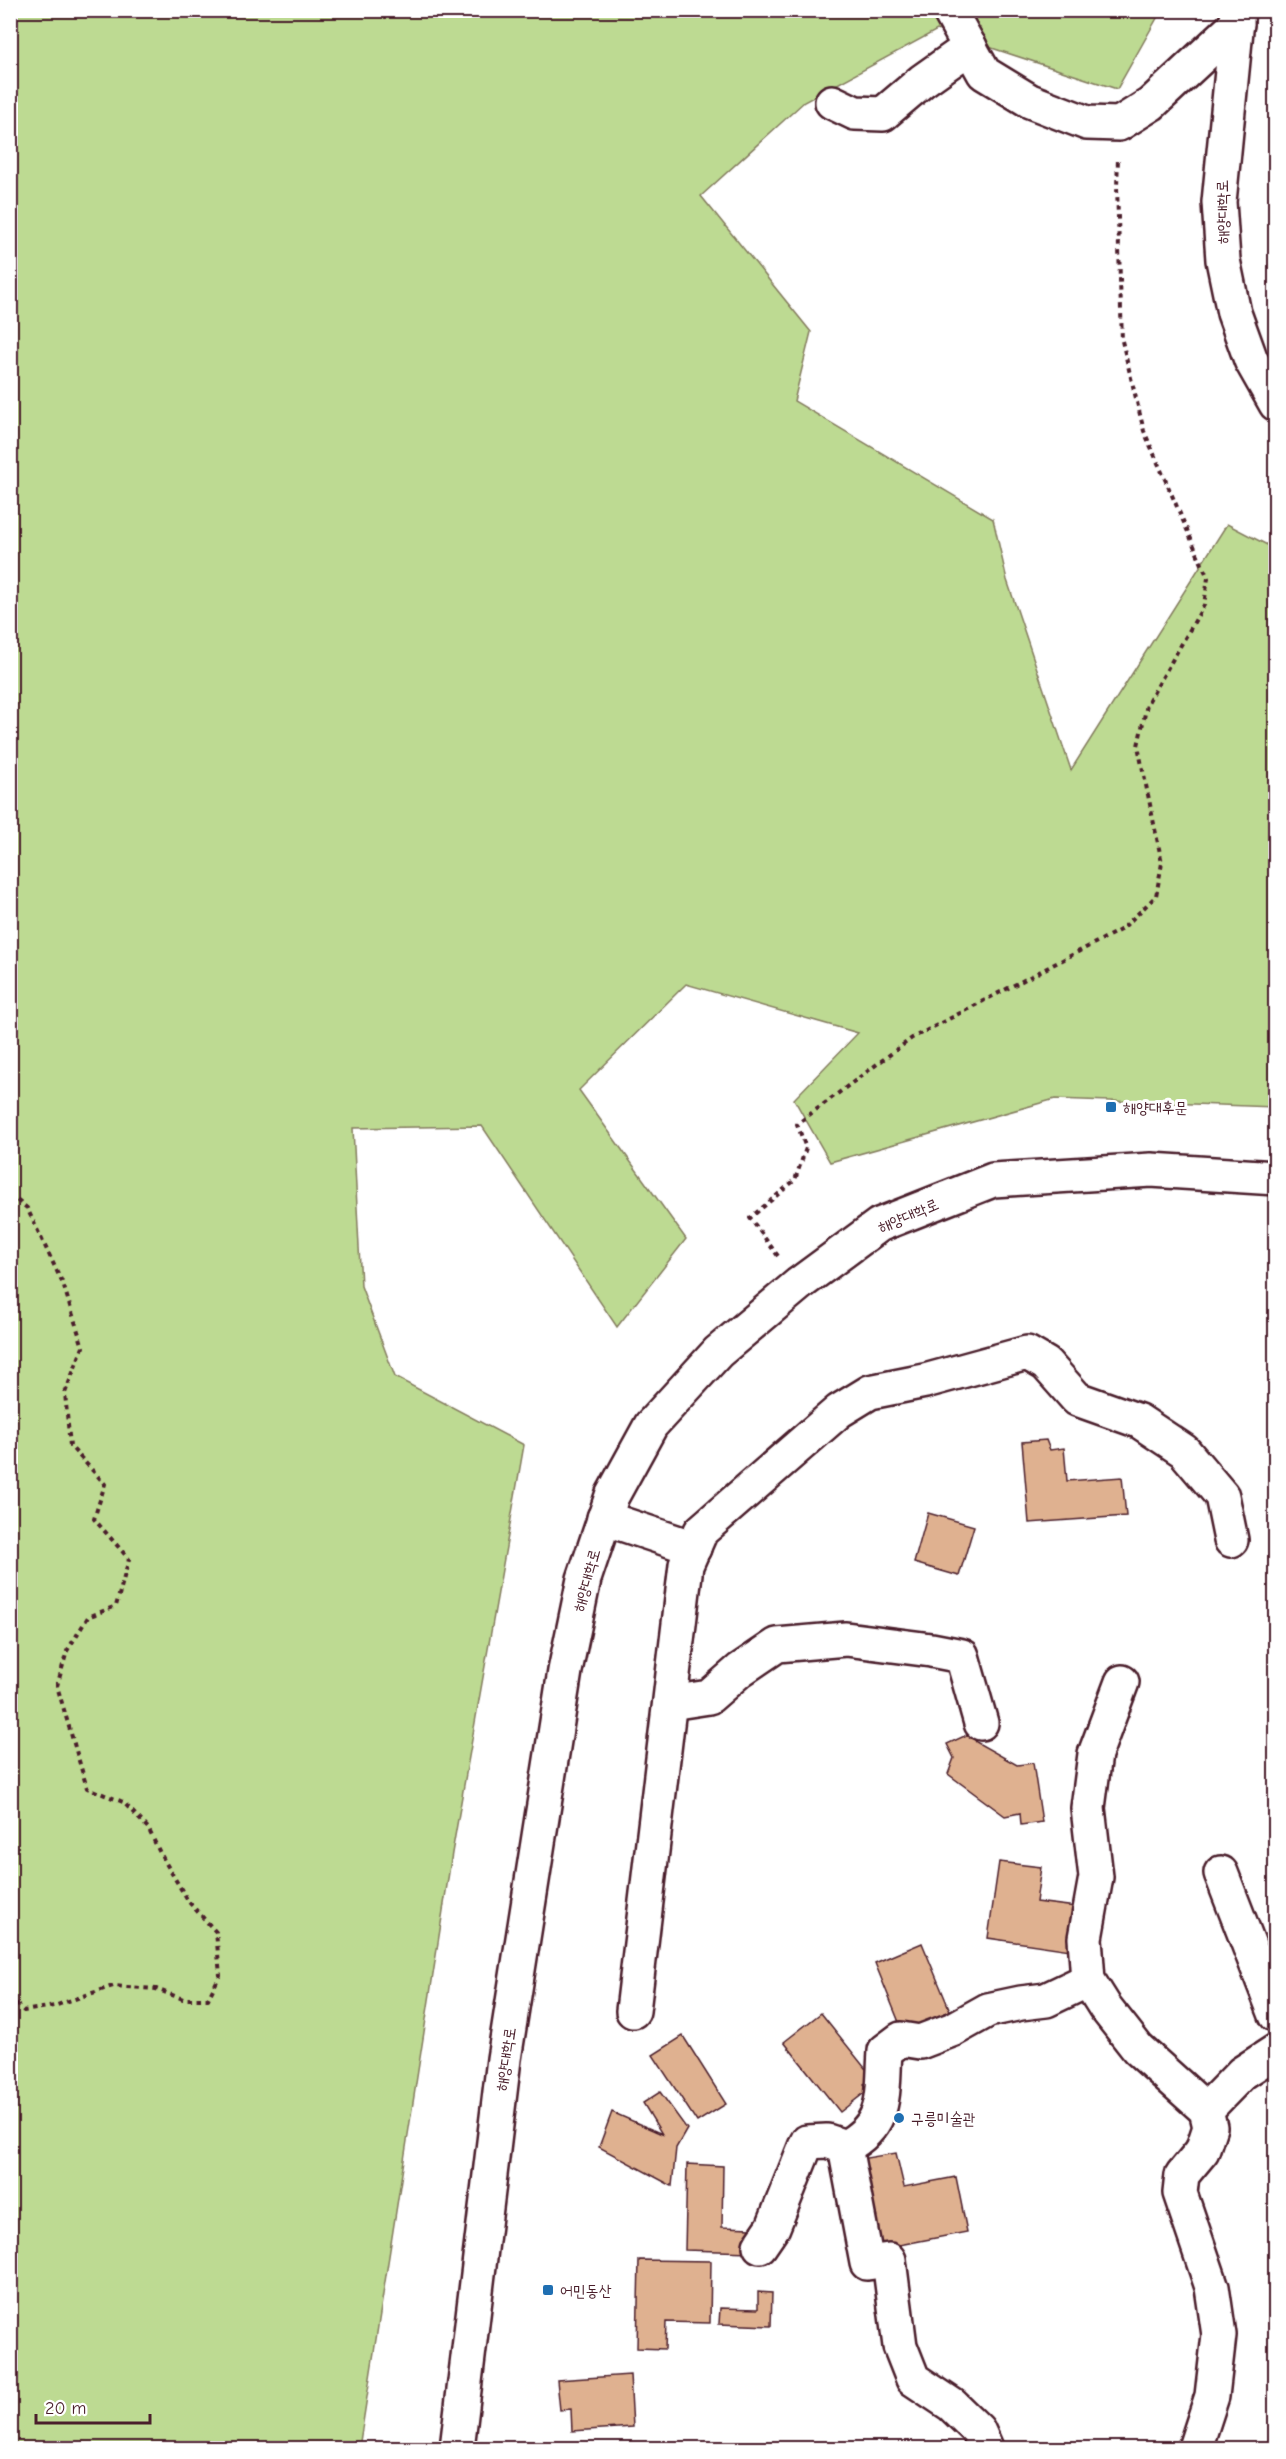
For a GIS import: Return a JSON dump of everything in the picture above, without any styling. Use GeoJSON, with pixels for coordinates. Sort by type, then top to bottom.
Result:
{"type":"FeatureCollection","features":[{"type":"Feature","properties":{"kind":"street"},"geometry":{"type":"LineString","coordinates":[[949,10],[984,73],[1030,101],[1087,123],[1119,124],[1152,104],[1237,17]]}},
{"type":"Feature","properties":{"kind":"street","name":"해양대학로"},"geometry":{"type":"LineString","coordinates":[[1237,17],[1219,202],[1223,260],[1237,323],[1251,360],[1275,404]]}},
{"type":"Feature","properties":{"kind":"street"},"geometry":{"type":"LineString","coordinates":[[832,102],[855,112],[883,114],[922,81],[970,47]]}},
{"type":"Feature","properties":{"kind":"street","name":"해양대학로"},"geometry":{"type":"LineString","coordinates":[[457,2448],[504,2059],[561,1694],[584,1579],[604,1518],[612,1496],[651,1425],[718,1352],[799,1284],[879,1225],[993,1180],[1151,1170],[1275,1178]]}},
{"type":"Feature","properties":{"kind":"street"},"geometry":{"type":"LineString","coordinates":[[633,2011],[687,1565],[701,1531],[839,1411],[870,1392],[925,1381],[1027,1353],[1046,1364],[1077,1399],[1139,1421],[1184,1451],[1222,1496],[1231,1540]]}},
{"type":"Feature","properties":{"kind":"street"},"geometry":{"type":"LineString","coordinates":[[604,1518],[694,1548]]}},
{"type":"Feature","properties":{"kind":"street"},"geometry":{"type":"LineString","coordinates":[[670,1703],[709,1697],[740,1670],[777,1645],[846,1639],[962,1656],[981,1723]]}},
{"type":"Feature","properties":{"kind":"street"},"geometry":{"type":"LineString","coordinates":[[1122,1682],[1095,1754],[1089,1797],[1088,1808],[1096,1877],[1085,1938],[1088,1980],[1105,2007],[1138,2049],[1206,2110],[1210,2127],[1202,2151],[1182,2175],[1180,2193],[1212,2287],[1220,2335],[1212,2396],[1196,2448]]}},
{"type":"Feature","properties":{"kind":"street"},"geometry":{"type":"LineString","coordinates":[[1221,1872],[1275,2015]]}},
{"type":"Feature","properties":{"kind":"street"},"geometry":{"type":"LineString","coordinates":[[760,2247],[773,2228],[807,2142],[827,2141],[845,2147],[861,2139],[880,2114],[885,2051],[902,2039],[921,2042],[954,2029],[988,2010],[1046,2000],[1088,1980]]}},
{"type":"Feature","properties":{"kind":"street"},"geometry":{"type":"LineString","coordinates":[[1206,2110],[1242,2073],[1275,2051]]}},
{"type":"Feature","properties":{"kind":"street"},"geometry":{"type":"LineString","coordinates":[[845,2147],[867,2263],[889,2260],[900,2346],[913,2379],[952,2405],[978,2430],[986,2448]]}},
{"type":"Feature","properties":{"kind":"path"},"geometry":{"type":"LineString","coordinates":[[799,1284],[750,1218],[795,1180],[806,1148],[797,1124],[912,1038],[1122,929],[1156,896],[1162,863],[1138,746],[1147,704],[1204,605],[1208,578],[1144,431],[1122,342],[1117,187],[1119,124]]}},
{"type":"Feature","properties":{"kind":"path"},"geometry":{"type":"LineString","coordinates":[[10,1195],[27,1208],[63,1284],[83,1347],[65,1393],[70,1446],[105,1484],[94,1519],[129,1559],[116,1606],[88,1617],[67,1651],[57,1686],[87,1788],[123,1802],[148,1828],[188,1901],[216,1932],[220,1975],[208,1999],[183,1999],[156,1989],[113,1986],[54,2006],[24,2011],[10,1998]]}},
{"type":"Feature","properties":{"kind":"green space"},"geometry":{"type":"Polygon","coordinates":[[[747,10],[783,18],[787,10],[1161,11],[1117,89],[937,30],[804,102],[701,196],[811,332],[794,401],[993,519],[1007,580],[1071,770],[1227,524],[1275,549],[1275,1107],[1055,1099],[830,1162],[794,1099],[858,1033],[686,984],[579,1090],[686,1239],[617,1327],[482,1126],[353,1128],[361,1286],[395,1377],[524,1445],[452,1853],[359,2448],[11,2448],[11,11],[747,10]]]}},
{"type":"Feature","properties":{"kind":"building"},"geometry":{"type":"Polygon","coordinates":[[[1046,1440],[1050,1450],[1064,1448],[1067,1481],[1122,1477],[1126,1516],[1029,1523],[1022,1442],[1046,1440]]]}},
{"type":"Feature","properties":{"kind":"building"},"geometry":{"type":"Polygon","coordinates":[[[928,1513],[974,1526],[959,1576],[914,1563],[928,1513]]]}},
{"type":"Feature","properties":{"kind":"building"},"geometry":{"type":"Polygon","coordinates":[[[971,1733],[976,1742],[1017,1765],[1033,1763],[1042,1822],[1021,1825],[1020,1813],[1005,1816],[948,1774],[954,1758],[947,1744],[971,1733]]]}},
{"type":"Feature","properties":{"kind":"building"},"geometry":{"type":"Polygon","coordinates":[[[999,1862],[1041,1867],[1036,1902],[1084,1908],[1077,1951],[988,1938],[999,1862]]]}},
{"type":"Feature","properties":{"kind":"building"},"geometry":{"type":"Polygon","coordinates":[[[922,1943],[951,2013],[903,2032],[875,1963],[922,1943]]]}},
{"type":"Feature","properties":{"kind":"building"},"geometry":{"type":"Polygon","coordinates":[[[821,2013],[873,2078],[864,2084],[868,2090],[840,2112],[784,2042],[821,2013]]]}},
{"type":"Feature","properties":{"kind":"building"},"geometry":{"type":"Polygon","coordinates":[[[683,2036],[726,2104],[697,2122],[653,2055],[683,2036]]]}},
{"type":"Feature","properties":{"kind":"building"},"geometry":{"type":"Polygon","coordinates":[[[660,2092],[687,2129],[676,2148],[672,2186],[599,2147],[612,2112],[662,2134],[643,2103],[660,2092]]]}},
{"type":"Feature","properties":{"kind":"building"},"geometry":{"type":"Polygon","coordinates":[[[896,2153],[904,2187],[956,2177],[967,2232],[878,2249],[860,2159],[896,2153]]]}},
{"type":"Feature","properties":{"kind":"building"},"geometry":{"type":"Polygon","coordinates":[[[687,2164],[723,2166],[722,2227],[752,2228],[751,2252],[685,2250],[687,2164]]]}},
{"type":"Feature","properties":{"kind":"building"},"geometry":{"type":"Polygon","coordinates":[[[639,2260],[711,2261],[710,2323],[666,2322],[665,2349],[637,2348],[639,2260]]]}},
{"type":"Feature","properties":{"kind":"building"},"geometry":{"type":"Polygon","coordinates":[[[758,2292],[772,2293],[771,2326],[719,2324],[720,2308],[758,2309],[758,2292]]]}},
{"type":"Feature","properties":{"kind":"building"},"geometry":{"type":"Polygon","coordinates":[[[630,2375],[633,2427],[572,2431],[571,2409],[560,2410],[557,2380],[630,2375]]]}},
{"type":"Feature","properties":{"kind":"place","name":"해양대후문"},"geometry":{"type":"Point","coordinates":[1111,1107]}},
{"type":"Feature","properties":{"kind":"place","name":"구릉미술관"},"geometry":{"type":"Point","coordinates":[899,2118]}},
{"type":"Feature","properties":{"kind":"place","name":"어민동산"},"geometry":{"type":"Point","coordinates":[548,2290]}}]}
